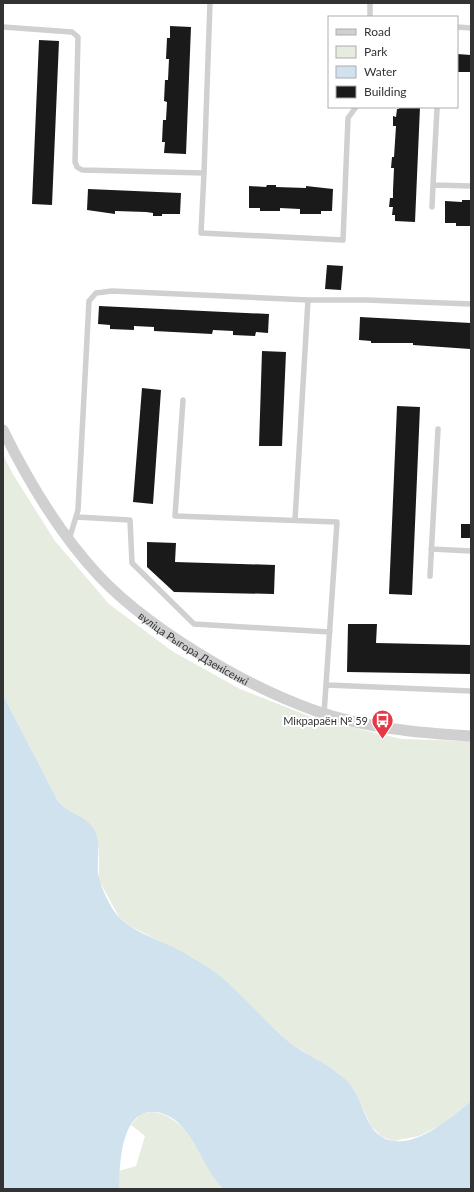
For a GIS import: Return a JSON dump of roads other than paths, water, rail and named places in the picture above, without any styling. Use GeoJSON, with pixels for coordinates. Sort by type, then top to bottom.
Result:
{"type":"FeatureCollection","features":[{"type":"Feature","properties":{"kind":"street","name":"вуліца Рыгора Дзенісенкі"},"geometry":{"type":"LineString","coordinates":[[3,430],[22,468],[69,540],[100,577],[131,605],[183,644],[244,680],[280,697],[324,714],[359,723],[401,731],[471,736]]}},
{"type":"Feature","properties":{"kind":"lane"},"geometry":{"type":"LineString","coordinates":[[210,3],[201,233],[343,240],[348,118],[355,108]]}},
{"type":"Feature","properties":{"kind":"lane"},"geometry":{"type":"LineString","coordinates":[[370,3],[370,16]]}},
{"type":"Feature","properties":{"kind":"lane"},"geometry":{"type":"LineString","coordinates":[[3,27],[72,32],[78,37],[75,162],[82,170],[204,173]]}},
{"type":"Feature","properties":{"kind":"lane"},"geometry":{"type":"LineString","coordinates":[[458,27],[471,28]]}},
{"type":"Feature","properties":{"kind":"lane"},"geometry":{"type":"LineString","coordinates":[[432,207],[437,109]]}},
{"type":"Feature","properties":{"kind":"lane"},"geometry":{"type":"LineString","coordinates":[[433,185],[471,186]]}},
{"type":"Feature","properties":{"kind":"lane"},"geometry":{"type":"LineString","coordinates":[[69,540],[78,510],[89,301],[96,293],[112,291],[308,300],[366,300],[471,304]]}},
{"type":"Feature","properties":{"kind":"lane"},"geometry":{"type":"LineString","coordinates":[[295,520],[308,300]]}},
{"type":"Feature","properties":{"kind":"lane"},"geometry":{"type":"LineString","coordinates":[[183,400],[175,516],[336,522],[324,714]]}},
{"type":"Feature","properties":{"kind":"lane"},"geometry":{"type":"LineString","coordinates":[[430,576],[438,430]]}},
{"type":"Feature","properties":{"kind":"lane"},"geometry":{"type":"LineString","coordinates":[[76,517],[130,520],[132,563],[194,624],[330,632]]}},
{"type":"Feature","properties":{"kind":"lane"},"geometry":{"type":"LineString","coordinates":[[431,549],[471,551]]}},
{"type":"Feature","properties":{"kind":"lane"},"geometry":{"type":"LineString","coordinates":[[327,685],[471,691]]}},
{"type":"Feature","properties":{"kind":"water"},"geometry":{"type":"Polygon","coordinates":[[[3,695],[58,801],[66,809],[87,821],[95,831],[98,841],[99,877],[109,903],[120,918],[135,929],[182,952],[209,968],[230,985],[289,1042],[328,1066],[348,1082],[358,1097],[371,1126],[382,1137],[389,1140],[411,1140],[433,1130],[471,1101],[471,1189],[223,1189],[217,1182],[189,1135],[174,1119],[167,1115],[155,1112],[143,1114],[135,1120],[128,1129],[124,1141],[120,1167],[119,1189],[3,1189],[3,695]]]}},
{"type":"Feature","properties":{"kind":"place","name":"Мікрараён № 59"},"geometry":{"type":"Point","coordinates":[383,740]}}]}
